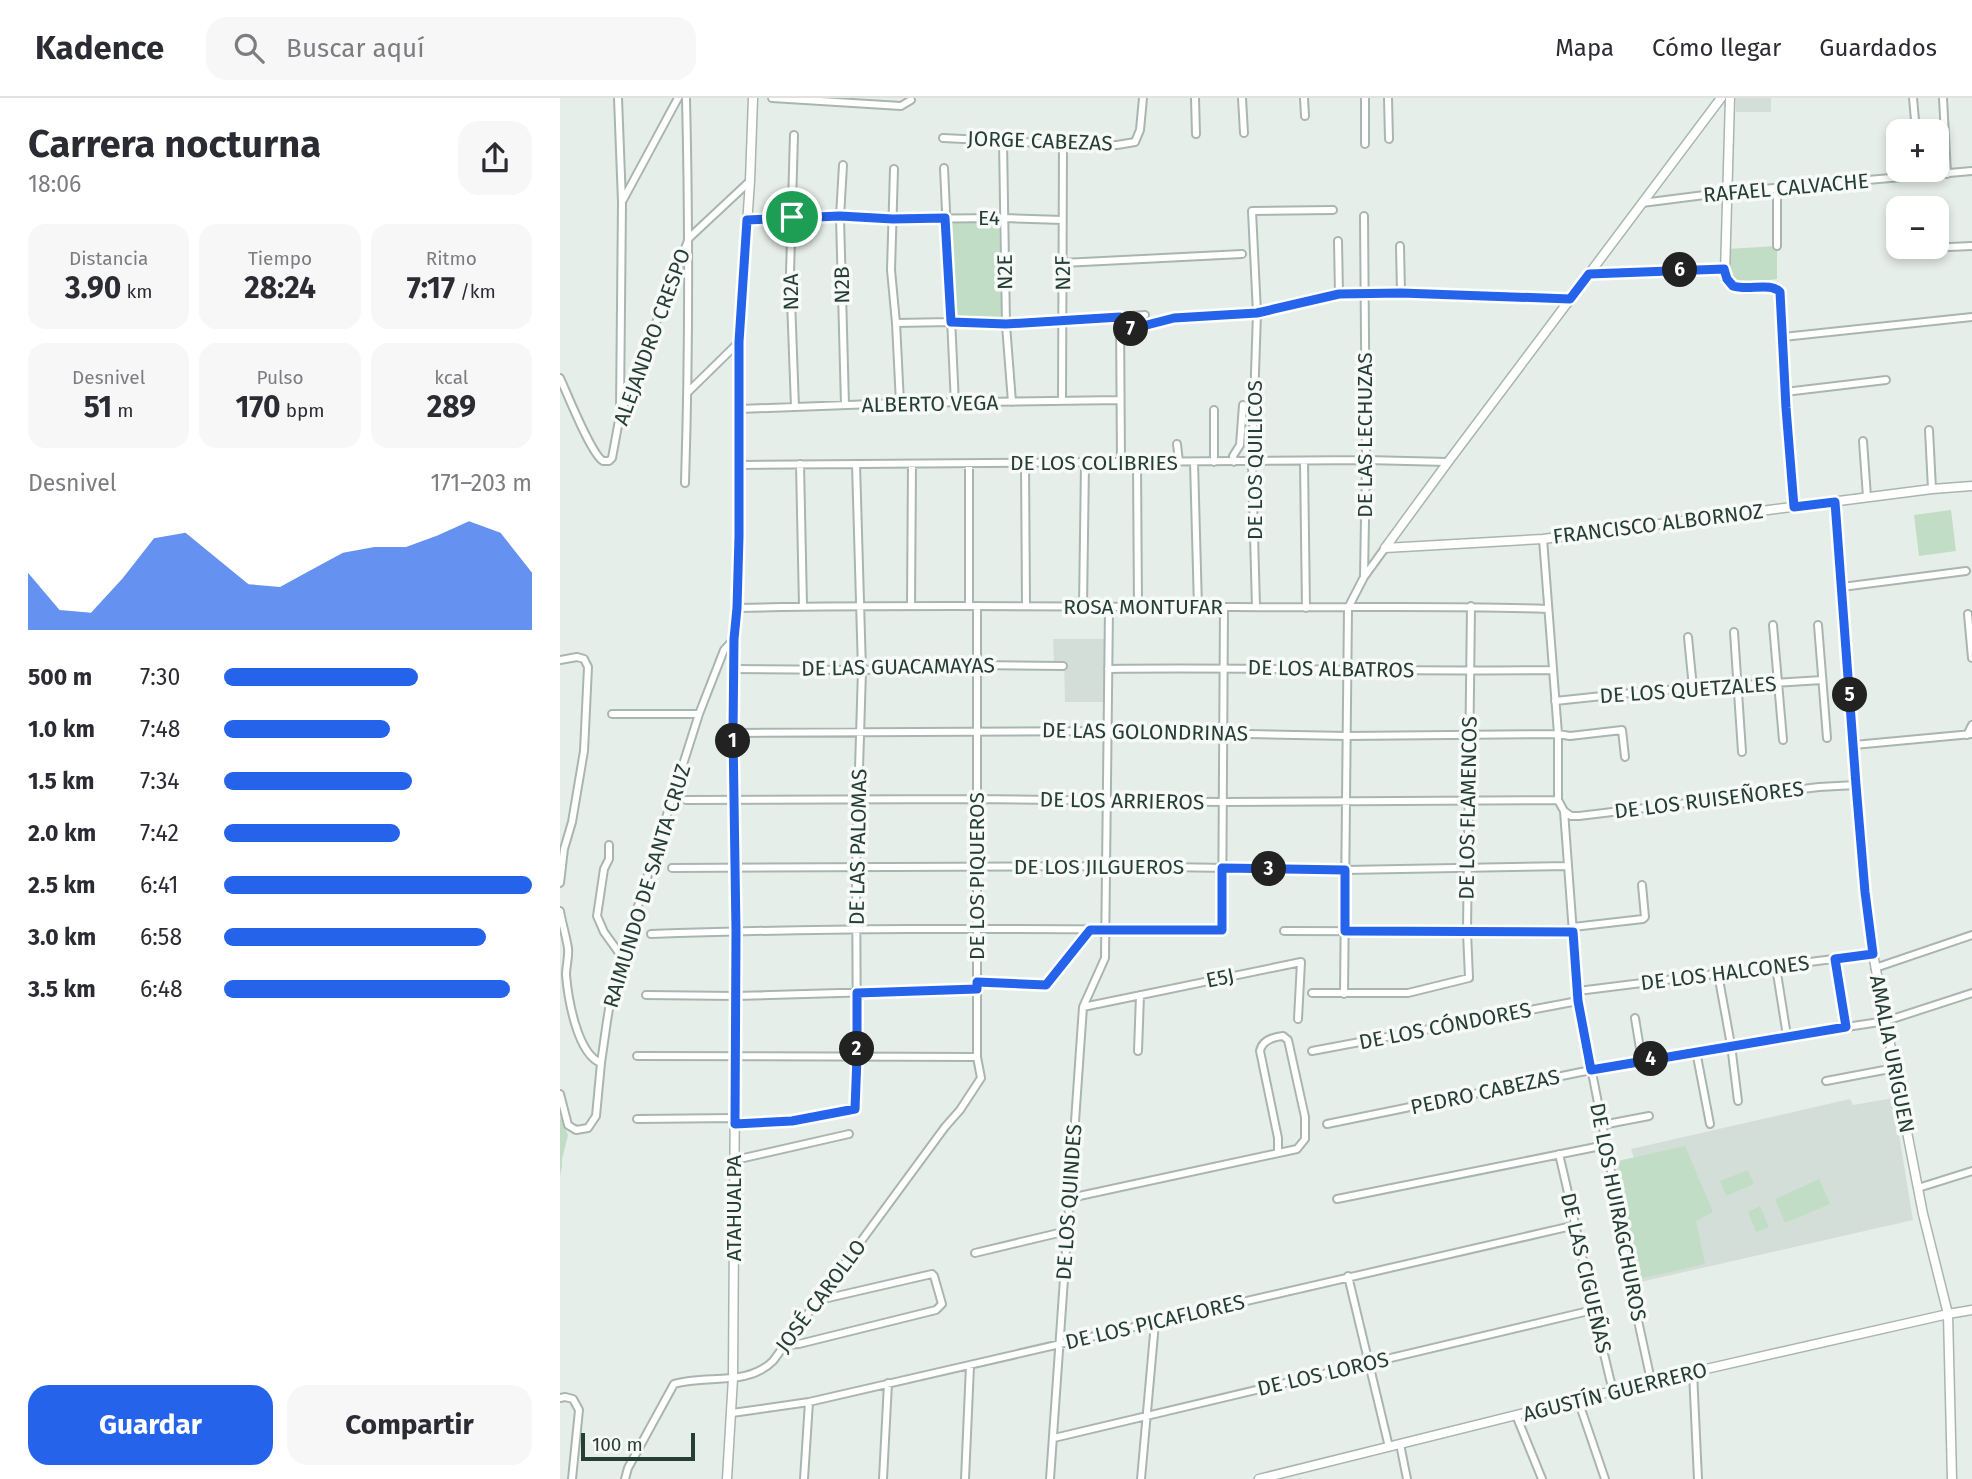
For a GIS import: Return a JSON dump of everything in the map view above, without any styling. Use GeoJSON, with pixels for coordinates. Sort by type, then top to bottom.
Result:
{"type":"FeatureCollection","features":[{"type":"Feature","properties":{"kind":"street"},"geometry":{"type":"LineString","coordinates":[[622,202],[678,98]]}},
{"type":"Feature","properties":{"kind":"street"},"geometry":{"type":"LineString","coordinates":[[685,483],[689,238],[687,98]]}},
{"type":"Feature","properties":{"kind":"street"},"geometry":{"type":"LineString","coordinates":[[753,98],[763,98]]}},
{"type":"Feature","properties":{"kind":"street","name":"ATAHUALPA"},"geometry":{"type":"LineString","coordinates":[[727,1479],[733,1378],[736,931],[733,669],[740,465],[739,342],[753,98]]}},
{"type":"Feature","properties":{"kind":"street"},"geometry":{"type":"LineString","coordinates":[[772,98],[901,106],[911,100]]}},
{"type":"Feature","properties":{"kind":"street","name":"JORGE CABEZAS"},"geometry":{"type":"LineString","coordinates":[[943,138],[1063,144],[1117,145],[1135,142],[1140,130],[1143,98]]}},
{"type":"Feature","properties":{"kind":"street"},"geometry":{"type":"LineString","coordinates":[[1195,98],[1196,134]]}},
{"type":"Feature","properties":{"kind":"street"},"geometry":{"type":"LineString","coordinates":[[1242,98],[1244,133]]}},
{"type":"Feature","properties":{"kind":"street"},"geometry":{"type":"LineString","coordinates":[[1304,98],[1305,116]]}},
{"type":"Feature","properties":{"kind":"street"},"geometry":{"type":"LineString","coordinates":[[1365,98],[1366,144]]}},
{"type":"Feature","properties":{"kind":"street"},"geometry":{"type":"LineString","coordinates":[[1388,98],[1390,139]]}},
{"type":"Feature","properties":{"kind":"street"},"geometry":{"type":"LineString","coordinates":[[1345,994],[1348,608],[1364,577],[1385,548],[1721,98]]}},
{"type":"Feature","properties":{"kind":"street"},"geometry":{"type":"LineString","coordinates":[[1730,98],[1724,269],[1733,286],[1750,289],[1774,287],[1779,290],[1794,507]]}},
{"type":"Feature","properties":{"kind":"street"},"geometry":{"type":"LineString","coordinates":[[1913,98],[1915,119]]}},
{"type":"Feature","properties":{"kind":"street"},"geometry":{"type":"LineString","coordinates":[[1943,98],[1944,119]]}},
{"type":"Feature","properties":{"kind":"street"},"geometry":{"type":"LineString","coordinates":[[618,99],[622,202],[620,415]]}},
{"type":"Feature","properties":{"kind":"street"},"geometry":{"type":"LineString","coordinates":[[1713,108],[1722,106],[1730,112]]}},
{"type":"Feature","properties":{"kind":"street","name":"N2A"},"geometry":{"type":"LineString","coordinates":[[794,135],[790,273],[795,407]]}},
{"type":"Feature","properties":{"kind":"street","name":"N2E"},"geometry":{"type":"LineString","coordinates":[[1003,141],[1006,324],[1012,402]]}},
{"type":"Feature","properties":{"kind":"street","name":"N2F"},"geometry":{"type":"LineString","coordinates":[[1062,401],[1063,144]]}},
{"type":"Feature","properties":{"kind":"street","name":"N2B"},"geometry":{"type":"LineString","coordinates":[[842,165],[840,216],[845,405]]}},
{"type":"Feature","properties":{"kind":"street"},"geometry":{"type":"LineString","coordinates":[[944,168],[955,404]]}},
{"type":"Feature","properties":{"kind":"street"},"geometry":{"type":"LineString","coordinates":[[894,169],[891,270],[900,403]]}},
{"type":"Feature","properties":{"kind":"street","name":"RAFAEL CALVACHE"},"geometry":{"type":"LineString","coordinates":[[1949,174],[1972,172]]}},
{"type":"Feature","properties":{"kind":"street","name":"RAFAEL CALVACHE"},"geometry":{"type":"LineString","coordinates":[[1642,204],[1728,192],[1886,176]]}},
{"type":"Feature","properties":{"kind":"street","name":"ALEJANDRO CRESPO"},"geometry":{"type":"LineString","coordinates":[[560,381],[586,436],[603,461],[609,461],[620,415],[689,238],[750,181]]}},
{"type":"Feature","properties":{"kind":"street"},"geometry":{"type":"LineString","coordinates":[[1777,188],[1777,246]]}},
{"type":"Feature","properties":{"kind":"street","name":"DE LOS QUILICOS"},"geometry":{"type":"LineString","coordinates":[[1256,607],[1252,462],[1257,313],[1252,211],[1333,210]]}},
{"type":"Feature","properties":{"kind":"street","name":"E4"},"geometry":{"type":"LineString","coordinates":[[747,220],[840,216],[1062,220]]}},
{"type":"Feature","properties":{"kind":"street","name":"DE LAS LECHUZAS"},"geometry":{"type":"LineString","coordinates":[[1364,216],[1364,577]]}},
{"type":"Feature","properties":{"kind":"street"},"geometry":{"type":"LineString","coordinates":[[1338,241],[1339,294]]}},
{"type":"Feature","properties":{"kind":"street"},"geometry":{"type":"LineString","coordinates":[[1400,246],[1401,293]]}},
{"type":"Feature","properties":{"kind":"street"},"geometry":{"type":"LineString","coordinates":[[1949,247],[1972,246]]}},
{"type":"Feature","properties":{"kind":"street"},"geometry":{"type":"LineString","coordinates":[[1063,263],[1242,254]]}},
{"type":"Feature","properties":{"kind":"street"},"geometry":{"type":"LineString","coordinates":[[1589,274],[1724,269]]}},
{"type":"Feature","properties":{"kind":"street"},"geometry":{"type":"LineString","coordinates":[[1120,330],[1174,318],[1257,313],[1339,294],[1401,293],[1570,299]]}},
{"type":"Feature","properties":{"kind":"street"},"geometry":{"type":"LineString","coordinates":[[896,323],[1006,324],[1145,315]]}},
{"type":"Feature","properties":{"kind":"street"},"geometry":{"type":"LineString","coordinates":[[1120,317],[1121,463]]}},
{"type":"Feature","properties":{"kind":"street"},"geometry":{"type":"LineString","coordinates":[[1783,337],[1972,317]]}},
{"type":"Feature","properties":{"kind":"street"},"geometry":{"type":"LineString","coordinates":[[688,392],[739,342]]}},
{"type":"Feature","properties":{"kind":"street"},"geometry":{"type":"LineString","coordinates":[[1785,392],[1886,380]]}},
{"type":"Feature","properties":{"kind":"street","name":"ALBERTO VEGA"},"geometry":{"type":"LineString","coordinates":[[740,409],[900,403],[1120,400]]}},
{"type":"Feature","properties":{"kind":"street"},"geometry":{"type":"LineString","coordinates":[[1234,462],[1233,456],[1240,445],[1242,405]]}},
{"type":"Feature","properties":{"kind":"street"},"geometry":{"type":"LineString","coordinates":[[1214,410],[1214,462]]}},
{"type":"Feature","properties":{"kind":"street"},"geometry":{"type":"LineString","coordinates":[[1929,430],[1931,489]]}},
{"type":"Feature","properties":{"kind":"street"},"geometry":{"type":"LineString","coordinates":[[1863,441],[1867,497]]}},
{"type":"Feature","properties":{"kind":"street"},"geometry":{"type":"LineString","coordinates":[[1178,444],[1179,462]]}},
{"type":"Feature","properties":{"kind":"street","name":"DE LOS COLIBRIES"},"geometry":{"type":"LineString","coordinates":[[740,465],[1366,460],[1448,462]]}},
{"type":"Feature","properties":{"kind":"street"},"geometry":{"type":"LineString","coordinates":[[1194,462],[1198,607]]}},
{"type":"Feature","properties":{"kind":"street"},"geometry":{"type":"LineString","coordinates":[[1304,462],[1306,608]]}},
{"type":"Feature","properties":{"kind":"street"},"geometry":{"type":"LineString","coordinates":[[1025,463],[1026,606]]}},
{"type":"Feature","properties":{"kind":"street"},"geometry":{"type":"LineString","coordinates":[[1083,607],[1085,463]]}},
{"type":"Feature","properties":{"kind":"street"},"geometry":{"type":"LineString","coordinates":[[1137,463],[1138,607]]}},
{"type":"Feature","properties":{"kind":"street"},"geometry":{"type":"LineString","coordinates":[[800,464],[803,607]]}},
{"type":"Feature","properties":{"kind":"street","name":"DE LAS PALOMAS"},"geometry":{"type":"LineString","coordinates":[[638,1119],[792,1121],[855,1109],[856,867],[862,670],[856,464]]}},
{"type":"Feature","properties":{"kind":"street"},"geometry":{"type":"LineString","coordinates":[[912,464],[912,606]]}},
{"type":"Feature","properties":{"kind":"street"},"geometry":{"type":"LineString","coordinates":[[969,464],[969,606]]}},
{"type":"Feature","properties":{"kind":"street","name":"FRANCISCO ALBORNOZ"},"geometry":{"type":"LineString","coordinates":[[1385,548],[1543,538],[1972,486]]}},
{"type":"Feature","properties":{"kind":"street","name":"AMALIA URIGUEN"},"geometry":{"type":"LineString","coordinates":[[1835,502],[1865,892],[1875,968],[1918,1188],[1948,1314],[1952,1479]]}},
{"type":"Feature","properties":{"kind":"street","name":"DE LOS HUIRAGCHUROS"},"geometry":{"type":"LineString","coordinates":[[1543,538],[1558,734],[1558,800],[1564,811],[1578,1001],[1630,1284],[1652,1385]]}},
{"type":"Feature","properties":{"kind":"street"},"geometry":{"type":"LineString","coordinates":[[1842,587],[1966,571]]}},
{"type":"Feature","properties":{"kind":"street","name":"DE LOS PIQUEROS"},"geometry":{"type":"LineString","coordinates":[[977,606],[977,1058]]}},
{"type":"Feature","properties":{"kind":"street","name":"ROSA MONTUFAR"},"geometry":{"type":"LineString","coordinates":[[737,608],[1471,606],[1548,609]]}},
{"type":"Feature","properties":{"kind":"street","name":"DE LOS FLAMENCOS"},"geometry":{"type":"LineString","coordinates":[[1312,993],[1408,993],[1469,978],[1467,932],[1471,606]]}},
{"type":"Feature","properties":{"kind":"street","name":"DE LOS QUINDES"},"geometry":{"type":"LineString","coordinates":[[1050,1479],[1083,1007],[1105,958],[1109,607]]}},
{"type":"Feature","properties":{"kind":"street"},"geometry":{"type":"LineString","coordinates":[[651,934],[977,929],[1222,930],[1224,607]]}},
{"type":"Feature","properties":{"kind":"street"},"geometry":{"type":"LineString","coordinates":[[1968,614],[1972,657]]}},
{"type":"Feature","properties":{"kind":"street"},"geometry":{"type":"LineString","coordinates":[[1773,625],[1783,740]]}},
{"type":"Feature","properties":{"kind":"street"},"geometry":{"type":"LineString","coordinates":[[1818,625],[1826,738]]}},
{"type":"Feature","properties":{"kind":"street"},"geometry":{"type":"LineString","coordinates":[[1734,632],[1742,752]]}},
{"type":"Feature","properties":{"kind":"street"},"geometry":{"type":"LineString","coordinates":[[1688,638],[1693,688]]}},
{"type":"Feature","properties":{"kind":"street","name":"RAIMUNDO DE SANTA CRUZ"},"geometry":{"type":"LineString","coordinates":[[560,1094],[569,1125],[576,1130],[588,1128],[596,1116],[600,1063],[611,997],[622,957],[699,714],[724,650],[734,639]]}},
{"type":"Feature","properties":{"kind":"street"},"geometry":{"type":"LineString","coordinates":[[560,660],[577,657],[584,659],[588,667],[584,751],[572,822],[564,849],[560,883]]}},
{"type":"Feature","properties":{"kind":"street","name":"DE LAS GUACAMAYAS"},"geometry":{"type":"LineString","coordinates":[[733,669],[862,670],[977,665],[1063,666]]}},
{"type":"Feature","properties":{"kind":"street","name":"DE LOS ALBATROS"},"geometry":{"type":"LineString","coordinates":[[1108,669],[1224,667],[1553,670]]}},
{"type":"Feature","properties":{"kind":"street","name":"DE LOS QUETZALES"},"geometry":{"type":"LineString","coordinates":[[1555,701],[1612,694],[1822,680]]}},
{"type":"Feature","properties":{"kind":"street"},"geometry":{"type":"LineString","coordinates":[[612,713],[699,714]]}},
{"type":"Feature","properties":{"kind":"street"},"geometry":{"type":"LineString","coordinates":[[1854,745],[1970,735],[1972,725]]}},
{"type":"Feature","properties":{"kind":"street","name":"DE LAS GOLONDRINAS"},"geometry":{"type":"LineString","coordinates":[[733,733],[1108,731],[1347,736],[1570,736],[1622,730],[1625,757]]}},
{"type":"Feature","properties":{"kind":"street","name":"DE LOS RUISEÑORES"},"geometry":{"type":"LineString","coordinates":[[1564,811],[1571,816],[1579,816],[1819,787],[1856,785]]}},
{"type":"Feature","properties":{"kind":"street","name":"DE LOS ARRIEROS"},"geometry":{"type":"LineString","coordinates":[[686,800],[1558,800]]}},
{"type":"Feature","properties":{"kind":"street"},"geometry":{"type":"LineString","coordinates":[[609,845],[609,859],[604,869],[597,916],[604,932],[622,957]]}},
{"type":"Feature","properties":{"kind":"street","name":"DE LOS JILGUEROS"},"geometry":{"type":"LineString","coordinates":[[673,868],[1106,866],[1345,870],[1568,866]]}},
{"type":"Feature","properties":{"kind":"street"},"geometry":{"type":"LineString","coordinates":[[1284,932],[1573,930],[1644,918],[1642,885]]}},
{"type":"Feature","properties":{"kind":"street"},"geometry":{"type":"LineString","coordinates":[[560,911],[568,950],[568,992],[575,1020],[586,1051],[593,1060],[600,1063]]}},
{"type":"Feature","properties":{"kind":"street"},"geometry":{"type":"LineString","coordinates":[[646,995],[857,993],[1046,985],[1090,930]]}},
{"type":"Feature","properties":{"kind":"street"},"geometry":{"type":"LineString","coordinates":[[1875,968],[1972,935]]}},
{"type":"Feature","properties":{"kind":"street","name":"DE LOS HALCONES"},"geometry":{"type":"LineString","coordinates":[[1578,991],[1873,954]]}},
{"type":"Feature","properties":{"kind":"street"},"geometry":{"type":"LineString","coordinates":[[1835,959],[1846,1027]]}},
{"type":"Feature","properties":{"kind":"street","name":"E5J"},"geometry":{"type":"LineString","coordinates":[[1083,1007],[1301,961],[1298,1019]]}},
{"type":"Feature","properties":{"kind":"street"},"geometry":{"type":"LineString","coordinates":[[1776,967],[1787,1035]]}},
{"type":"Feature","properties":{"kind":"street"},"geometry":{"type":"LineString","coordinates":[[1718,974],[1738,1101]]}},
{"type":"Feature","properties":{"kind":"street","name":"PEDRO CABEZAS"},"geometry":{"type":"LineString","coordinates":[[1328,1124],[1591,1070],[1787,1035],[1886,1021],[1972,993]]}},
{"type":"Feature","properties":{"kind":"street"},"geometry":{"type":"LineString","coordinates":[[1138,1051],[1140,995]]}},
{"type":"Feature","properties":{"kind":"street","name":"DE LOS CÓNDORES"},"geometry":{"type":"LineString","coordinates":[[1312,1051],[1578,1001]]}},
{"type":"Feature","properties":{"kind":"street"},"geometry":{"type":"LineString","coordinates":[[1635,1018],[1642,1061]]}},
{"type":"Feature","properties":{"kind":"street"},"geometry":{"type":"LineString","coordinates":[[1070,1198],[1297,1149],[1305,1139],[1305,1117],[1288,1040],[1281,1036],[1266,1041],[1260,1051],[1278,1138],[1278,1153]]}},
{"type":"Feature","properties":{"kind":"street"},"geometry":{"type":"LineString","coordinates":[[1696,1051],[1710,1124]]}},
{"type":"Feature","properties":{"kind":"street"},"geometry":{"type":"LineString","coordinates":[[637,1056],[977,1058]]}},
{"type":"Feature","properties":{"kind":"street","name":"JOSÉ CAROLLO"},"geometry":{"type":"LineString","coordinates":[[625,1479],[628,1468],[674,1384],[733,1378],[756,1373],[767,1366],[971,1095],[981,1078],[977,1058]]}},
{"type":"Feature","properties":{"kind":"street"},"geometry":{"type":"LineString","coordinates":[[1826,1081],[1895,1068]]}},
{"type":"Feature","properties":{"kind":"street"},"geometry":{"type":"LineString","coordinates":[[1602,1125],[1648,1116]]}},
{"type":"Feature","properties":{"kind":"street"},"geometry":{"type":"LineString","coordinates":[[735,1160],[849,1134]]}},
{"type":"Feature","properties":{"kind":"street"},"geometry":{"type":"LineString","coordinates":[[1337,1199],[1606,1145]]}},
{"type":"Feature","properties":{"kind":"street","name":"DE LAS CIGUEÑAS"},"geometry":{"type":"LineString","coordinates":[[1559,1154],[1593,1310],[1614,1391]]}},
{"type":"Feature","properties":{"kind":"street"},"geometry":{"type":"LineString","coordinates":[[1918,1188],[1972,1171]]}},
{"type":"Feature","properties":{"kind":"street","name":"DE LOS PICAFLORES"},"geometry":{"type":"LineString","coordinates":[[732,1413],[809,1402],[1576,1225]]}},
{"type":"Feature","properties":{"kind":"street"},"geometry":{"type":"LineString","coordinates":[[975,1253],[1067,1231]]}},
{"type":"Feature","properties":{"kind":"street"},"geometry":{"type":"LineString","coordinates":[[784,1345],[799,1344],[936,1310],[942,1304],[932,1274],[815,1301]]}},
{"type":"Feature","properties":{"kind":"street"},"geometry":{"type":"LineString","coordinates":[[1349,1276],[1389,1447]]}},
{"type":"Feature","properties":{"kind":"street","name":"DE LOS LOROS"},"geometry":{"type":"LineString","coordinates":[[1054,1438],[1593,1310]]}},
{"type":"Feature","properties":{"kind":"street","name":"AGUSTÍN GUERRERO"},"geometry":{"type":"LineString","coordinates":[[1259,1479],[1614,1391],[1652,1385],[1693,1373],[1972,1310]]}},
{"type":"Feature","properties":{"kind":"street"},"geometry":{"type":"LineString","coordinates":[[1141,1479],[1155,1323]]}},
{"type":"Feature","properties":{"kind":"street"},"geometry":{"type":"LineString","coordinates":[[965,1479],[970,1366]]}},
{"type":"Feature","properties":{"kind":"street"},"geometry":{"type":"LineString","coordinates":[[1693,1373],[1698,1479]]}},
{"type":"Feature","properties":{"kind":"street"},"geometry":{"type":"LineString","coordinates":[[883,1479],[888,1383]]}},
{"type":"Feature","properties":{"kind":"street"},"geometry":{"type":"LineString","coordinates":[[560,1398],[573,1399],[579,1410],[572,1479]]}},
{"type":"Feature","properties":{"kind":"street"},"geometry":{"type":"LineString","coordinates":[[1578,1400],[1605,1479]]}},
{"type":"Feature","properties":{"kind":"street"},"geometry":{"type":"LineString","coordinates":[[804,1479],[809,1402]]}},
{"type":"Feature","properties":{"kind":"street"},"geometry":{"type":"LineString","coordinates":[[1517,1415],[1542,1479]]}},
{"type":"Feature","properties":{"kind":"street"},"geometry":{"type":"LineString","coordinates":[[1400,1444],[1407,1479]]}},
{"type":"Feature","properties":{"kind":"shaded area"},"geometry":{"type":"Polygon","coordinates":[[[1736,98],[1771,98],[1771,112],[1736,112],[1736,98]]]}},
{"type":"Feature","properties":{"kind":"shaded area"},"geometry":{"type":"Polygon","coordinates":[[[1053,639],[1104,639],[1104,702],[1065,702],[1064,664],[1054,663],[1053,639]]]}},
{"type":"Feature","properties":{"kind":"shaded area"},"geometry":{"type":"Polygon","coordinates":[[[1893,1098],[1913,1220],[1636,1283],[1615,1164],[1634,1158],[1631,1149],[1850,1099],[1853,1105],[1893,1098]]]}},
{"type":"Feature","properties":{"kind":"green space"},"geometry":{"type":"Polygon","coordinates":[[[999,220],[1002,321],[954,322],[948,221],[999,220]]]}},
{"type":"Feature","properties":{"kind":"green space"},"geometry":{"type":"Polygon","coordinates":[[[1777,246],[1777,279],[1746,283],[1729,277],[1727,249],[1777,246]]]}},
{"type":"Feature","properties":{"kind":"green space"},"geometry":{"type":"Polygon","coordinates":[[[1951,510],[1956,551],[1919,556],[1914,515],[1951,510]]]}},
{"type":"Feature","properties":{"kind":"green space"},"geometry":{"type":"Polygon","coordinates":[[[560,1116],[568,1135],[560,1176],[560,1116]]]}},
{"type":"Feature","properties":{"kind":"green space"},"geometry":{"type":"Polygon","coordinates":[[[1685,1146],[1713,1212],[1696,1221],[1705,1264],[1638,1279],[1618,1161],[1685,1146]]]}},
{"type":"Feature","properties":{"kind":"green space"},"geometry":{"type":"Polygon","coordinates":[[[1748,1170],[1754,1184],[1726,1196],[1720,1181],[1748,1170]]]}},
{"type":"Feature","properties":{"kind":"green space"},"geometry":{"type":"Polygon","coordinates":[[[1819,1179],[1830,1204],[1785,1223],[1775,1199],[1819,1179]]]}},
{"type":"Feature","properties":{"kind":"green space"},"geometry":{"type":"Polygon","coordinates":[[[1760,1206],[1769,1227],[1756,1232],[1748,1212],[1760,1206]]]}},
{"type":"Feature","properties":{"kind":"route"},"geometry":{"type":"LineString","coordinates":[[792,217],[945,218],[951,322],[1006,324],[1120,317],[1120,330],[1174,318],[1257,313],[1339,294],[1401,293],[1570,299],[1589,274],[1724,269],[1733,286],[1777,289],[1780,292],[1794,507],[1835,502],[1856,785],[1873,954],[1835,959],[1846,1027],[1591,1070],[1578,1001],[1573,932],[1345,931],[1345,870],[1222,868],[1222,930],[1090,930],[1046,985],[977,982],[977,989],[857,993],[855,1109],[792,1121],[735,1124],[733,733],[740,465],[739,342],[747,220],[792,217]]}}]}
